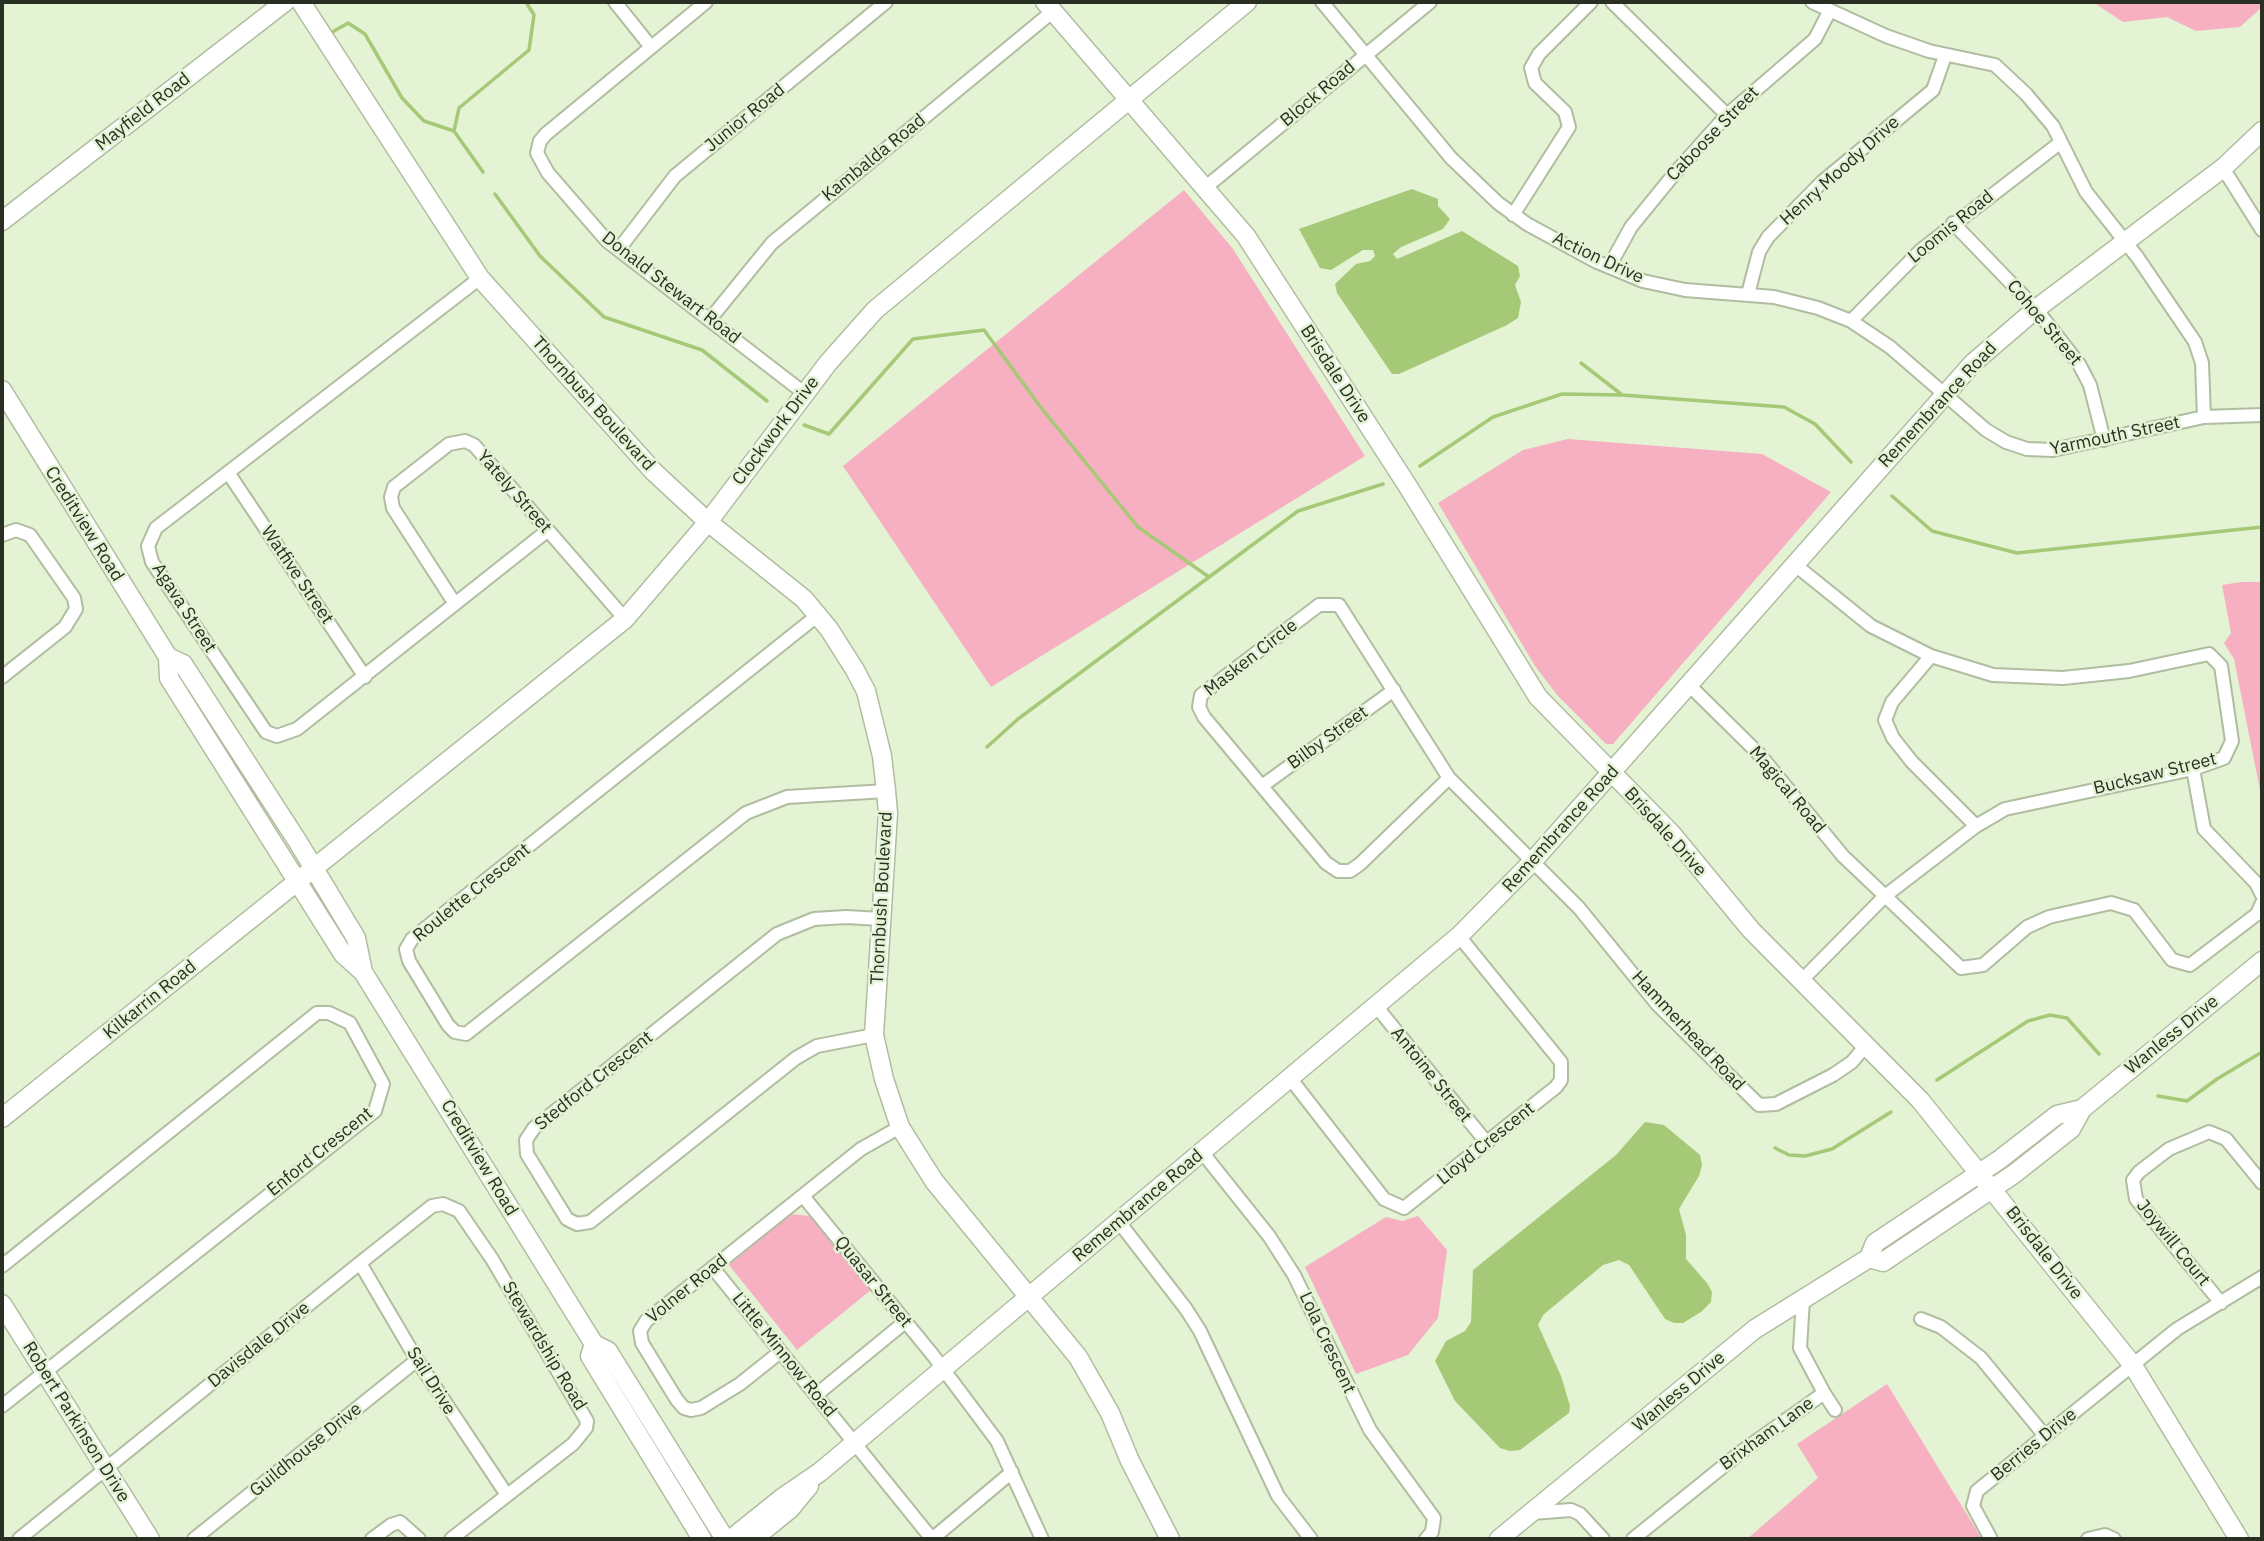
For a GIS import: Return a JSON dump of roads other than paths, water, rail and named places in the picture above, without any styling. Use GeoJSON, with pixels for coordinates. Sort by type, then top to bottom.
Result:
{"type":"FeatureCollection","features":[{"type":"Feature","properties":{"kind":"street","name":"Mayfield Road"},"geometry":{"type":"LineString","coordinates":[[2,222],[285,2]]}},
{"type":"Feature","properties":{"kind":"street","name":"Thornbush Boulevard"},"geometry":{"type":"LineString","coordinates":[[301,2],[480,278],[654,472],[708,522],[787,584],[818,615],[866,691],[882,756],[888,814],[874,1035],[900,1128],[934,1181],[1078,1357],[1110,1413],[1130,1461],[1170,1539]]}},
{"type":"Feature","properties":{"kind":"street"},"geometry":{"type":"LineString","coordinates":[[615,2],[652,47]]}},
{"type":"Feature","properties":{"kind":"street","name":"Donald Stewart Road"},"geometry":{"type":"LineString","coordinates":[[706,2],[546,134],[538,147],[539,160],[593,228],[804,393]]}},
{"type":"Feature","properties":{"kind":"street","name":"Junior Road"},"geometry":{"type":"LineString","coordinates":[[619,249],[676,176],[886,2]]}},
{"type":"Feature","properties":{"kind":"street","name":"Clockwork Drive"},"geometry":{"type":"LineString","coordinates":[[314,869],[625,619],[708,522],[851,334],[875,310],[1247,2]]}},
{"type":"Feature","properties":{"kind":"street","name":"Action Drive"},"geometry":{"type":"LineString","coordinates":[[1322,2],[1451,158],[1513,215],[1609,267],[1667,287],[1798,302],[1851,321],[1890,347],[1944,394]]}},
{"type":"Feature","properties":{"kind":"street","name":"Block Road"},"geometry":{"type":"LineString","coordinates":[[1206,187],[1430,2]]}},
{"type":"Feature","properties":{"kind":"street"},"geometry":{"type":"LineString","coordinates":[[1513,215],[1569,127],[1564,112],[1535,83],[1531,68],[1539,54],[1591,2]]}},
{"type":"Feature","properties":{"kind":"street"},"geometry":{"type":"LineString","coordinates":[[1612,2],[1727,115]]}},
{"type":"Feature","properties":{"kind":"street"},"geometry":{"type":"LineString","coordinates":[[1812,2],[1886,36],[1945,55],[1984,62],[2003,70],[2044,113],[2087,192],[2170,302],[2195,342],[2202,363],[2204,417]]}},
{"type":"Feature","properties":{"kind":"street","name":"Brisdale Drive"},"geometry":{"type":"LineString","coordinates":[[1049,7],[1246,236],[1538,697],[1671,833],[1751,930],[1920,1100],[2132,1364],[2239,1539]]}},
{"type":"Feature","properties":{"kind":"street","name":"Kambalda Road"},"geometry":{"type":"LineString","coordinates":[[711,318],[772,243],[1049,7]]}},
{"type":"Feature","properties":{"kind":"street","name":"Caboose Street"},"geometry":{"type":"LineString","coordinates":[[1609,267],[1632,227],[1657,193],[1727,115],[1815,39],[1829,12]]}},
{"type":"Feature","properties":{"kind":"street","name":"Henry Moody Drive"},"geometry":{"type":"LineString","coordinates":[[1748,295],[1759,252],[1769,237],[1856,152],[1933,90],[1945,55]]}},
{"type":"Feature","properties":{"kind":"street","name":"Remembrance Road"},"geometry":{"type":"LineString","coordinates":[[730,1539],[820,1472],[1459,936],[1532,862],[1973,363],[2036,309],[2223,168],[2260,135]]}},
{"type":"Feature","properties":{"kind":"street","name":"Loomis Road"},"geometry":{"type":"LineString","coordinates":[[1851,321],[1902,267],[1953,223],[2061,142]]}},
{"type":"Feature","properties":{"kind":"street"},"geometry":{"type":"LineString","coordinates":[[2223,168],[2262,230]]}},
{"type":"Feature","properties":{"kind":"street","name":"Cohoe Street"},"geometry":{"type":"LineString","coordinates":[[1953,223],[2036,309],[2085,374],[2104,440]]}},
{"type":"Feature","properties":{"kind":"street","name":"Agava Street"},"geometry":{"type":"LineString","coordinates":[[480,278],[156,528],[148,546],[159,573],[266,732],[277,736],[297,729],[547,531]]}},
{"type":"Feature","properties":{"kind":"street","name":"Creditview Road"},"geometry":{"type":"LineString","coordinates":[[2,390],[168,657],[169,678],[343,954],[363,972],[594,1344],[608,1352],[725,1539]]}},
{"type":"Feature","properties":{"kind":"street","name":"Yarmouth Street"},"geometry":{"type":"LineString","coordinates":[[1944,394],[1997,438],[2027,449],[2053,450],[2204,417],[2262,415]]}},
{"type":"Feature","properties":{"kind":"street","name":"Yately Street"},"geometry":{"type":"LineString","coordinates":[[455,604],[393,509],[391,497],[394,487],[449,444],[465,441],[474,445],[625,619]]}},
{"type":"Feature","properties":{"kind":"street","name":"Watfive Street"},"geometry":{"type":"LineString","coordinates":[[229,474],[365,677]]}},
{"type":"Feature","properties":{"kind":"street"},"geometry":{"type":"LineString","coordinates":[[2,535],[16,530],[30,535],[74,598],[76,609],[65,627],[2,677]]}},
{"type":"Feature","properties":{"kind":"street","name":"Bucksaw Street"},"geometry":{"type":"LineString","coordinates":[[1794,564],[1871,626],[1931,656],[1983,672],[2029,679],[2129,671],[2209,654],[2221,666],[2232,741],[2224,758],[2193,769],[2005,809],[1976,826],[1885,896],[1801,981]]}},
{"type":"Feature","properties":{"kind":"street","name":"Masken Circle"},"geometry":{"type":"LineString","coordinates":[[1449,778],[1360,864],[1344,872],[1332,869],[1201,712],[1201,695],[1319,606],[1332,603],[1345,610],[1449,778],[1532,862]]}},
{"type":"Feature","properties":{"kind":"street","name":"Roulette Crescent"},"geometry":{"type":"LineString","coordinates":[[818,615],[412,939],[406,949],[408,961],[448,1025],[455,1032],[466,1034],[746,813],[787,797],[886,791]]}},
{"type":"Feature","properties":{"kind":"street"},"geometry":{"type":"LineString","coordinates":[[1931,656],[1892,702],[1885,720],[1893,737],[1912,762],[1976,826]]}},
{"type":"Feature","properties":{"kind":"street","name":"Creditview Road"},"geometry":{"type":"LineString","coordinates":[[168,657],[183,664],[314,869],[356,938],[363,972]]}},
{"type":"Feature","properties":{"kind":"street","name":"Magical Road"},"geometry":{"type":"LineString","coordinates":[[1688,684],[1760,755],[1829,841],[1954,964],[1969,969],[1983,965],[2027,927],[2049,917],[2111,903],[2134,910],[2172,960],[2189,965],[2257,914],[2262,903]]}},
{"type":"Feature","properties":{"kind":"street","name":"Bilby Street"},"geometry":{"type":"LineString","coordinates":[[1262,786],[1394,690]]}},
{"type":"Feature","properties":{"kind":"street"},"geometry":{"type":"LineString","coordinates":[[2193,769],[2204,829],[2256,883],[2262,895]]}},
{"type":"Feature","properties":{"kind":"street","name":"Hammerhead Road"},"geometry":{"type":"LineString","coordinates":[[1532,862],[1579,908],[1672,1019],[1759,1105],[1776,1104],[1833,1075],[1852,1062],[1867,1044]]}},
{"type":"Feature","properties":{"kind":"street","name":"Kilkarrin Road"},"geometry":{"type":"LineString","coordinates":[[2,1118],[314,869]]}},
{"type":"Feature","properties":{"kind":"street","name":"Stedford Crescent"},"geometry":{"type":"LineString","coordinates":[[874,1035],[817,1046],[796,1058],[590,1222],[577,1224],[567,1219],[527,1154],[526,1140],[534,1128],[777,934],[814,919],[881,919]]}},
{"type":"Feature","properties":{"kind":"street","name":"Lloyd Crescent"},"geometry":{"type":"LineString","coordinates":[[1290,1078],[1384,1199],[1393,1206],[1404,1208],[1556,1087],[1563,1072],[1561,1062],[1459,936]]}},
{"type":"Feature","properties":{"kind":"street","name":"Wanless Drive"},"geometry":{"type":"LineString","coordinates":[[1869,1258],[1883,1262],[1993,1189],[2071,1129],[2082,1109],[2262,961]]}},
{"type":"Feature","properties":{"kind":"street","name":"Antoine Street"},"geometry":{"type":"LineString","coordinates":[[1376,1006],[1487,1143]]}},
{"type":"Feature","properties":{"kind":"street","name":"Enford Crescent"},"geometry":{"type":"LineString","coordinates":[[2,1266],[317,1013],[329,1013],[350,1023],[383,1084],[375,1111],[44,1372]]}},
{"type":"Feature","properties":{"kind":"street","name":"Wanless Drive"},"geometry":{"type":"LineString","coordinates":[[1499,1539],[1755,1329],[1869,1258],[1875,1243],[1980,1173],[2057,1115],[2082,1109]]}},
{"type":"Feature","properties":{"kind":"street","name":"Volner Road"},"geometry":{"type":"LineString","coordinates":[[780,1352],[752,1376],[701,1408],[684,1408],[642,1343],[642,1325],[874,1140],[900,1128]]}},
{"type":"Feature","properties":{"kind":"street","name":"Joywill Court"},"geometry":{"type":"LineString","coordinates":[[2221,1303],[2136,1199],[2133,1180],[2139,1172],[2169,1149],[2208,1132],[2226,1139],[2262,1184]]}},
{"type":"Feature","properties":{"kind":"street","name":"Lola Crescent"},"geometry":{"type":"LineString","coordinates":[[1202,1152],[1269,1236],[1294,1275],[1370,1430],[1434,1518],[1432,1532],[1426,1539]]}},
{"type":"Feature","properties":{"kind":"street","name":"Quasar Street"},"geometry":{"type":"LineString","coordinates":[[803,1196],[905,1321],[997,1441],[1042,1539]]}},
{"type":"Feature","properties":{"kind":"street","name":"Davisdale Drive"},"geometry":{"type":"LineString","coordinates":[[19,1539],[432,1206],[443,1203],[459,1211],[492,1259]]}},
{"type":"Feature","properties":{"kind":"street"},"geometry":{"type":"LineString","coordinates":[[1119,1222],[1193,1320],[1278,1496],[1311,1539]]}},
{"type":"Feature","properties":{"kind":"street","name":"Stewardship Road"},"geometry":{"type":"LineString","coordinates":[[451,1539],[573,1444],[586,1428],[587,1421],[492,1259]]}},
{"type":"Feature","properties":{"kind":"street","name":"Sail Drive"},"geometry":{"type":"LineString","coordinates":[[360,1263],[417,1360],[506,1495]]}},
{"type":"Feature","properties":{"kind":"street","name":"Little Minnow Road"},"geometry":{"type":"LineString","coordinates":[[713,1268],[932,1539]]}},
{"type":"Feature","properties":{"kind":"street","name":"Berries Drive"},"geometry":{"type":"LineString","coordinates":[[1991,1539],[1976,1516],[1973,1498],[1978,1491],[2177,1329],[2262,1277]]}},
{"type":"Feature","properties":{"kind":"street","name":"Brixham Lane"},"geometry":{"type":"LineString","coordinates":[[1633,1539],[1741,1452],[1824,1393],[1800,1348],[1803,1299]]}},
{"type":"Feature","properties":{"kind":"street","name":"Robert Parkinson Drive"},"geometry":{"type":"LineString","coordinates":[[2,1304],[150,1539]]}},
{"type":"Feature","properties":{"kind":"street"},"geometry":{"type":"LineString","coordinates":[[1922,1318],[1941,1327],[1981,1358],[2045,1436]]}},
{"type":"Feature","properties":{"kind":"street"},"geometry":{"type":"LineString","coordinates":[[816,1395],[905,1321]]}},
{"type":"Feature","properties":{"kind":"street","name":"Creditview Road"},"geometry":{"type":"LineString","coordinates":[[594,1344],[590,1356],[702,1539]]}},
{"type":"Feature","properties":{"kind":"street","name":"Guildhouse Drive"},"geometry":{"type":"LineString","coordinates":[[194,1539],[417,1360]]}},
{"type":"Feature","properties":{"kind":"street"},"geometry":{"type":"LineString","coordinates":[[2,1406],[44,1372]]}},
{"type":"Feature","properties":{"kind":"street"},"geometry":{"type":"LineString","coordinates":[[1824,1393],[1835,1410]]}},
{"type":"Feature","properties":{"kind":"street","name":"Remembrance Road"},"geometry":{"type":"LineString","coordinates":[[753,1539],[790,1509],[820,1472]]}},
{"type":"Feature","properties":{"kind":"street"},"geometry":{"type":"LineString","coordinates":[[932,1539],[1012,1472]]}},
{"type":"Feature","properties":{"kind":"street"},"geometry":{"type":"LineString","coordinates":[[1532,1513],[1570,1510],[1580,1514],[1602,1539]]}},
{"type":"Feature","properties":{"kind":"street"},"geometry":{"type":"LineString","coordinates":[[372,1539],[391,1525],[400,1522],[409,1527],[419,1539]]}},
{"type":"Feature","properties":{"kind":"street"},"geometry":{"type":"LineString","coordinates":[[2088,1539],[2105,1535],[2114,1539]]}},
{"type":"Feature","properties":{"kind":"waterway"},"geometry":{"type":"LineString","coordinates":[[454,131],[459,108],[529,50],[534,15],[526,2]]}},
{"type":"Feature","properties":{"kind":"waterway"},"geometry":{"type":"LineString","coordinates":[[329,34],[348,23],[365,34],[402,98],[424,121],[454,131],[483,172]]}},
{"type":"Feature","properties":{"kind":"waterway"},"geometry":{"type":"LineString","coordinates":[[495,194],[540,256],[604,317],[702,350],[767,401]]}},
{"type":"Feature","properties":{"kind":"waterway"},"geometry":{"type":"LineString","coordinates":[[804,425],[829,434],[913,339],[984,330],[1042,409],[1138,527],[1209,577]]}},
{"type":"Feature","properties":{"kind":"waterway"},"geometry":{"type":"LineString","coordinates":[[1581,363],[1621,394]]}},
{"type":"Feature","properties":{"kind":"waterway"},"geometry":{"type":"LineString","coordinates":[[1420,466],[1493,417],[1562,394],[1622,395],[1784,407],[1815,424],[1851,462]]}},
{"type":"Feature","properties":{"kind":"waterway"},"geometry":{"type":"LineString","coordinates":[[987,747],[1018,719],[1298,511],[1383,484]]}},
{"type":"Feature","properties":{"kind":"waterway"},"geometry":{"type":"LineString","coordinates":[[1892,496],[1932,531],[2017,553],[2262,527]]}},
{"type":"Feature","properties":{"kind":"waterway"},"geometry":{"type":"LineString","coordinates":[[1937,1080],[2028,1021],[2050,1015],[2067,1018],[2099,1054]]}},
{"type":"Feature","properties":{"kind":"waterway"},"geometry":{"type":"LineString","coordinates":[[2158,1096],[2187,1101],[2262,1052]]}},
{"type":"Feature","properties":{"kind":"waterway"},"geometry":{"type":"LineString","coordinates":[[1775,1148],[1789,1155],[1805,1156],[1832,1149],[1891,1112]]}}]}
